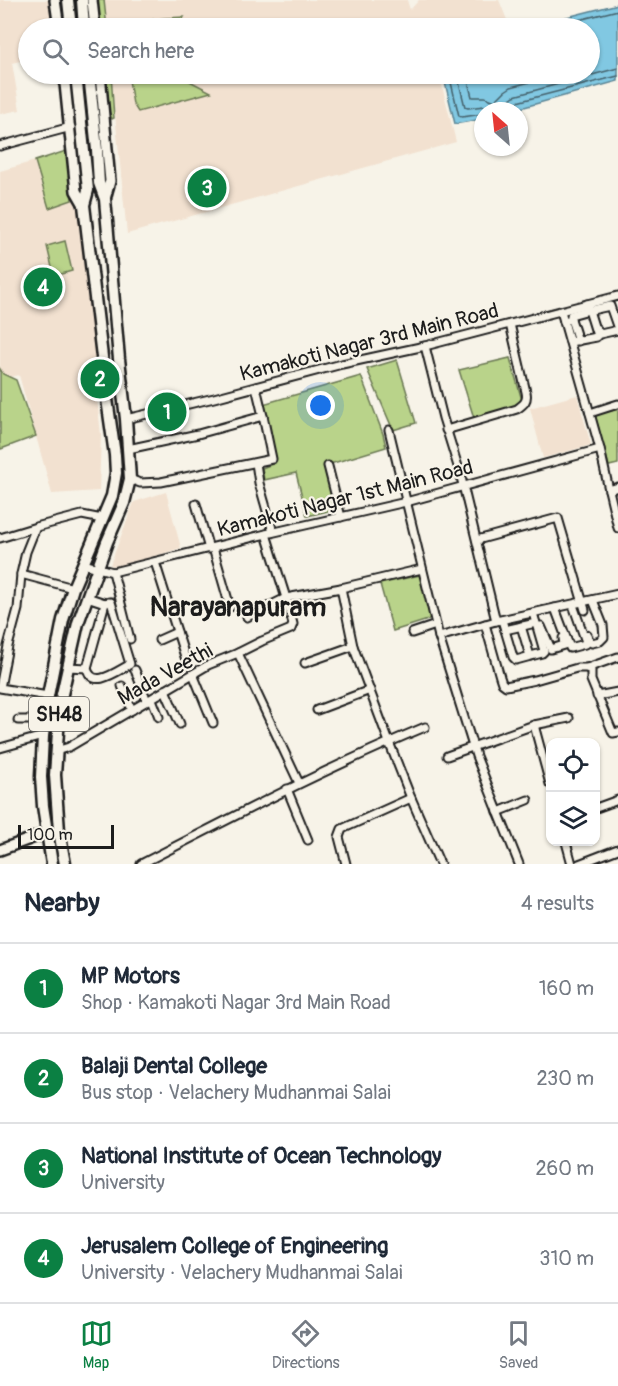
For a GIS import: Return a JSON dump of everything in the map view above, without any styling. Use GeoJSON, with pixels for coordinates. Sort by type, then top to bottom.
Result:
{"type":"FeatureCollection","features":[{"type":"Feature","properties":{"kind":"main road"},"geometry":{"type":"LineString","coordinates":[[68,0],[70,18]]}},
{"type":"Feature","properties":{"kind":"main road"},"geometry":{"type":"LineString","coordinates":[[82,0],[83,18]]}},
{"type":"Feature","properties":{"kind":"main road","name":"SH48"},"geometry":{"type":"LineString","coordinates":[[52,864],[46,833],[41,777],[48,696],[63,620],[73,588],[112,496],[116,473],[84,205],[88,190],[77,84]]}},
{"type":"Feature","properties":{"kind":"main road","name":"SH48"},"geometry":{"type":"LineString","coordinates":[[65,864],[58,831],[55,775],[60,703],[78,623],[97,568],[124,503],[130,479],[126,413],[105,199],[99,183],[90,84]]}},
{"type":"Feature","properties":{"kind":"main road"},"geometry":{"type":"LineString","coordinates":[[108,410],[126,413]]}},
{"type":"Feature","properties":{"kind":"street"},"geometry":{"type":"LineString","coordinates":[[55,0],[58,18]]}},
{"type":"Feature","properties":{"kind":"street"},"geometry":{"type":"LineString","coordinates":[[92,0],[94,18]]}},
{"type":"Feature","properties":{"kind":"street"},"geometry":{"type":"LineString","coordinates":[[65,84],[76,191],[84,205]]}},
{"type":"Feature","properties":{"kind":"street"},"geometry":{"type":"LineString","coordinates":[[101,84],[110,181],[105,199]]}},
{"type":"Feature","properties":{"kind":"street"},"geometry":{"type":"LineString","coordinates":[[0,146],[70,127]]}},
{"type":"Feature","properties":{"kind":"street","name":"Kamakoti Nagar 3rd Main Road"},"geometry":{"type":"LineString","coordinates":[[126,413],[214,398],[342,364],[425,346],[561,311],[590,307],[618,298]]}},
{"type":"Feature","properties":{"kind":"street"},"geometry":{"type":"LineString","coordinates":[[568,320],[571,315],[590,307],[610,306],[618,329],[600,334],[590,307]]}},
{"type":"Feature","properties":{"kind":"street"},"geometry":{"type":"LineString","coordinates":[[574,342],[597,336],[590,307]]}},
{"type":"Feature","properties":{"kind":"street"},"geometry":{"type":"LineString","coordinates":[[561,311],[568,320],[574,342],[618,528]]}},
{"type":"Feature","properties":{"kind":"street"},"geometry":{"type":"LineString","coordinates":[[446,430],[517,409],[525,404],[526,392],[510,324]]}},
{"type":"Feature","properties":{"kind":"street"},"geometry":{"type":"LineString","coordinates":[[425,346],[499,620],[516,660],[544,651],[535,613]]}},
{"type":"Feature","properties":{"kind":"street"},"geometry":{"type":"LineString","coordinates":[[130,479],[140,483],[162,482],[272,459],[256,387]]}},
{"type":"Feature","properties":{"kind":"street"},"geometry":{"type":"LineString","coordinates":[[590,413],[618,404]]}},
{"type":"Feature","properties":{"kind":"street"},"geometry":{"type":"LineString","coordinates":[[128,449],[198,434],[263,416]]}},
{"type":"Feature","properties":{"kind":"street"},"geometry":{"type":"LineString","coordinates":[[389,430],[436,625],[473,747],[519,864]]}},
{"type":"Feature","properties":{"kind":"street","name":"Kamakoti Nagar 1st Main Road"},"geometry":{"type":"LineString","coordinates":[[83,564],[113,572],[406,502],[600,449]]}},
{"type":"Feature","properties":{"kind":"street"},"geometry":{"type":"LineString","coordinates":[[256,463],[269,533],[286,598]]}},
{"type":"Feature","properties":{"kind":"street"},"geometry":{"type":"LineString","coordinates":[[328,465],[341,517]]}},
{"type":"Feature","properties":{"kind":"street"},"geometry":{"type":"LineString","coordinates":[[609,490],[618,487]]}},
{"type":"Feature","properties":{"kind":"street"},"geometry":{"type":"LineString","coordinates":[[196,504],[230,607]]}},
{"type":"Feature","properties":{"kind":"street"},"geometry":{"type":"LineString","coordinates":[[0,538],[36,526],[82,515],[102,519]]}},
{"type":"Feature","properties":{"kind":"street"},"geometry":{"type":"LineString","coordinates":[[477,540],[558,518],[585,605],[585,644],[570,648],[554,609]]}},
{"type":"Feature","properties":{"kind":"street"},"geometry":{"type":"LineString","coordinates":[[36,526],[21,574],[18,609],[0,688],[48,696]]}},
{"type":"Feature","properties":{"kind":"street"},"geometry":{"type":"LineString","coordinates":[[155,562],[187,663]]}},
{"type":"Feature","properties":{"kind":"street"},"geometry":{"type":"LineString","coordinates":[[247,617],[286,598],[422,569]]}},
{"type":"Feature","properties":{"kind":"street"},"geometry":{"type":"LineString","coordinates":[[113,572],[129,639]]}},
{"type":"Feature","properties":{"kind":"street"},"geometry":{"type":"LineString","coordinates":[[21,574],[73,588]]}},
{"type":"Feature","properties":{"kind":"street"},"geometry":{"type":"LineString","coordinates":[[341,588],[353,646],[388,742],[440,864]]}},
{"type":"Feature","properties":{"kind":"street"},"geometry":{"type":"LineString","coordinates":[[440,637],[499,620],[585,605],[618,594]]}},
{"type":"Feature","properties":{"kind":"street"},"geometry":{"type":"LineString","coordinates":[[87,597],[108,602],[120,599]]}},
{"type":"Feature","properties":{"kind":"street","name":"Mada Veethi"},"geometry":{"type":"LineString","coordinates":[[56,751],[69,747],[208,665],[291,629],[293,624],[286,598]]}},
{"type":"Feature","properties":{"kind":"street"},"geometry":{"type":"LineString","coordinates":[[108,602],[130,664],[100,680],[93,678],[87,668],[108,602]]}},
{"type":"Feature","properties":{"kind":"street"},"geometry":{"type":"LineString","coordinates":[[535,613],[551,649],[564,644],[554,609]]}},
{"type":"Feature","properties":{"kind":"street"},"geometry":{"type":"LineString","coordinates":[[505,630],[536,623]]}},
{"type":"Feature","properties":{"kind":"street"},"geometry":{"type":"LineString","coordinates":[[485,624],[500,677],[506,686],[577,668],[587,668],[618,657]]}},
{"type":"Feature","properties":{"kind":"street"},"geometry":{"type":"LineString","coordinates":[[412,633],[436,625]]}},
{"type":"Feature","properties":{"kind":"street"},"geometry":{"type":"LineString","coordinates":[[521,626],[530,656]]}},
{"type":"Feature","properties":{"kind":"street"},"geometry":{"type":"LineString","coordinates":[[159,640],[177,632]]}},
{"type":"Feature","properties":{"kind":"street"},"geometry":{"type":"LineString","coordinates":[[0,644],[8,646]]}},
{"type":"Feature","properties":{"kind":"street"},"geometry":{"type":"LineString","coordinates":[[305,663],[353,646]]}},
{"type":"Feature","properties":{"kind":"street"},"geometry":{"type":"LineString","coordinates":[[238,653],[299,783]]}},
{"type":"Feature","properties":{"kind":"street"},"geometry":{"type":"LineString","coordinates":[[68,667],[87,668]]}},
{"type":"Feature","properties":{"kind":"street"},"geometry":{"type":"LineString","coordinates":[[587,668],[591,670],[591,680],[613,733],[618,732]]}},
{"type":"Feature","properties":{"kind":"street"},"geometry":{"type":"LineString","coordinates":[[135,670],[159,717]]}},
{"type":"Feature","properties":{"kind":"street"},"geometry":{"type":"LineString","coordinates":[[193,674],[213,723]]}},
{"type":"Feature","properties":{"kind":"street"},"geometry":{"type":"LineString","coordinates":[[122,686],[132,710]]}},
{"type":"Feature","properties":{"kind":"street"},"geometry":{"type":"LineString","coordinates":[[165,690],[180,724]]}},
{"type":"Feature","properties":{"kind":"street"},"geometry":{"type":"LineString","coordinates":[[317,710],[370,690]]}},
{"type":"Feature","properties":{"kind":"street"},"geometry":{"type":"LineString","coordinates":[[597,696],[618,692]]}},
{"type":"Feature","properties":{"kind":"street"},"geometry":{"type":"LineString","coordinates":[[447,756],[534,724],[569,718]]}},
{"type":"Feature","properties":{"kind":"street"},"geometry":{"type":"LineString","coordinates":[[18,720],[45,720]]}},
{"type":"Feature","properties":{"kind":"street"},"geometry":{"type":"LineString","coordinates":[[534,724],[546,754]]}},
{"type":"Feature","properties":{"kind":"street"},"geometry":{"type":"LineString","coordinates":[[141,864],[299,783],[425,727]]}},
{"type":"Feature","properties":{"kind":"street"},"geometry":{"type":"LineString","coordinates":[[0,748],[43,736]]}},
{"type":"Feature","properties":{"kind":"street"},"geometry":{"type":"LineString","coordinates":[[287,789],[308,840]]}},
{"type":"Feature","properties":{"kind":"street"},"geometry":{"type":"LineString","coordinates":[[346,864],[339,837],[342,829],[411,798]]}},
{"type":"Feature","properties":{"kind":"street"},"geometry":{"type":"LineString","coordinates":[[498,812],[528,800]]}},
{"type":"Feature","properties":{"kind":"street"},"geometry":{"type":"LineString","coordinates":[[600,807],[618,800]]}},
{"type":"Feature","properties":{"kind":"street"},"geometry":{"type":"LineString","coordinates":[[0,850],[46,833]]}},
{"type":"Feature","properties":{"kind":"street"},"geometry":{"type":"LineString","coordinates":[[567,846],[572,864]]}},
{"type":"Feature","properties":{"kind":"street"},"geometry":{"type":"LineString","coordinates":[[579,864],[618,849]]}},
{"type":"Feature","properties":{"kind":"shaded area"},"geometry":{"type":"Polygon","coordinates":[[[0,0],[52,0],[55,18],[18,18],[18,62],[12,63],[20,110],[0,114],[0,0]]]}},
{"type":"Feature","properties":{"kind":"shaded area"},"geometry":{"type":"Polygon","coordinates":[[[104,0],[407,0],[410,10],[419,0],[499,0],[506,18],[106,18],[104,0]]]}},
{"type":"Feature","properties":{"kind":"shaded area"},"geometry":{"type":"Polygon","coordinates":[[[112,84],[442,84],[456,142],[127,234],[112,84]]]}},
{"type":"Feature","properties":{"kind":"shaded area"},"geometry":{"type":"Polygon","coordinates":[[[35,161],[47,202],[77,197],[98,361],[93,362],[101,435],[99,491],[52,494],[19,375],[10,377],[0,373],[0,171],[35,161]]]}},
{"type":"Feature","properties":{"kind":"shaded area"},"geometry":{"type":"Polygon","coordinates":[[[577,395],[591,445],[543,458],[530,408],[577,395]]]}},
{"type":"Feature","properties":{"kind":"shaded area"},"geometry":{"type":"Polygon","coordinates":[[[166,492],[181,548],[120,567],[110,565],[134,502],[166,492]]]}},
{"type":"Feature","properties":{"kind":"green space"},"geometry":{"type":"Polygon","coordinates":[[[97,0],[104,0],[106,18],[99,18],[97,0]]]}},
{"type":"Feature","properties":{"kind":"green space"},"geometry":{"type":"Polygon","coordinates":[[[105,84],[112,84],[114,118],[112,119],[107,106],[105,84]]]}},
{"type":"Feature","properties":{"kind":"green space"},"geometry":{"type":"Polygon","coordinates":[[[130,84],[196,84],[211,92],[138,112],[133,104],[130,84]]]}},
{"type":"Feature","properties":{"kind":"green space"},"geometry":{"type":"Polygon","coordinates":[[[66,151],[72,200],[49,208],[35,161],[66,151]]]}},
{"type":"Feature","properties":{"kind":"green space"},"geometry":{"type":"Polygon","coordinates":[[[65,241],[72,271],[54,276],[47,246],[65,241]]]}},
{"type":"Feature","properties":{"kind":"green space"},"geometry":{"type":"Polygon","coordinates":[[[510,358],[523,404],[474,418],[459,370],[510,358]]]}},
{"type":"Feature","properties":{"kind":"green space"},"geometry":{"type":"Polygon","coordinates":[[[397,360],[416,423],[393,430],[367,369],[397,360]]]}},
{"type":"Feature","properties":{"kind":"green space"},"geometry":{"type":"Polygon","coordinates":[[[0,369],[3,374],[16,380],[36,436],[1,449],[0,446],[0,369]]]}},
{"type":"Feature","properties":{"kind":"green space"},"geometry":{"type":"Polygon","coordinates":[[[361,376],[386,447],[330,464],[341,508],[307,516],[296,473],[264,480],[262,468],[275,463],[263,404],[361,376]]]}},
{"type":"Feature","properties":{"kind":"green space"},"geometry":{"type":"Polygon","coordinates":[[[618,409],[618,464],[609,466],[595,415],[618,409]]]}},
{"type":"Feature","properties":{"kind":"green space"},"geometry":{"type":"Polygon","coordinates":[[[420,575],[431,619],[393,631],[380,584],[420,575]]]}},
{"type":"Feature","properties":{"kind":"water"},"geometry":{"type":"Polygon","coordinates":[[[618,4],[618,81],[528,106],[528,102],[474,102],[474,121],[455,124],[445,84],[600,84],[600,18],[563,18],[618,4]]]}},
{"type":"Feature","properties":{"kind":"place","name":"National Institute of Ocean Technology"},"geometry":{"type":"Point","coordinates":[207,188]}},
{"type":"Feature","properties":{"kind":"place","name":"Jerusalem College of Engineering"},"geometry":{"type":"Point","coordinates":[43,287]}},
{"type":"Feature","properties":{"kind":"place","name":"Balaji Dental College"},"geometry":{"type":"Point","coordinates":[100,379]}},
{"type":"Feature","properties":{"kind":"place","name":"MP Motors"},"geometry":{"type":"Point","coordinates":[167,412]}},
{"type":"Feature","properties":{"kind":"district","name":"Narayanapuram"},"geometry":{"type":"Point","coordinates":[238,607]}}]}
